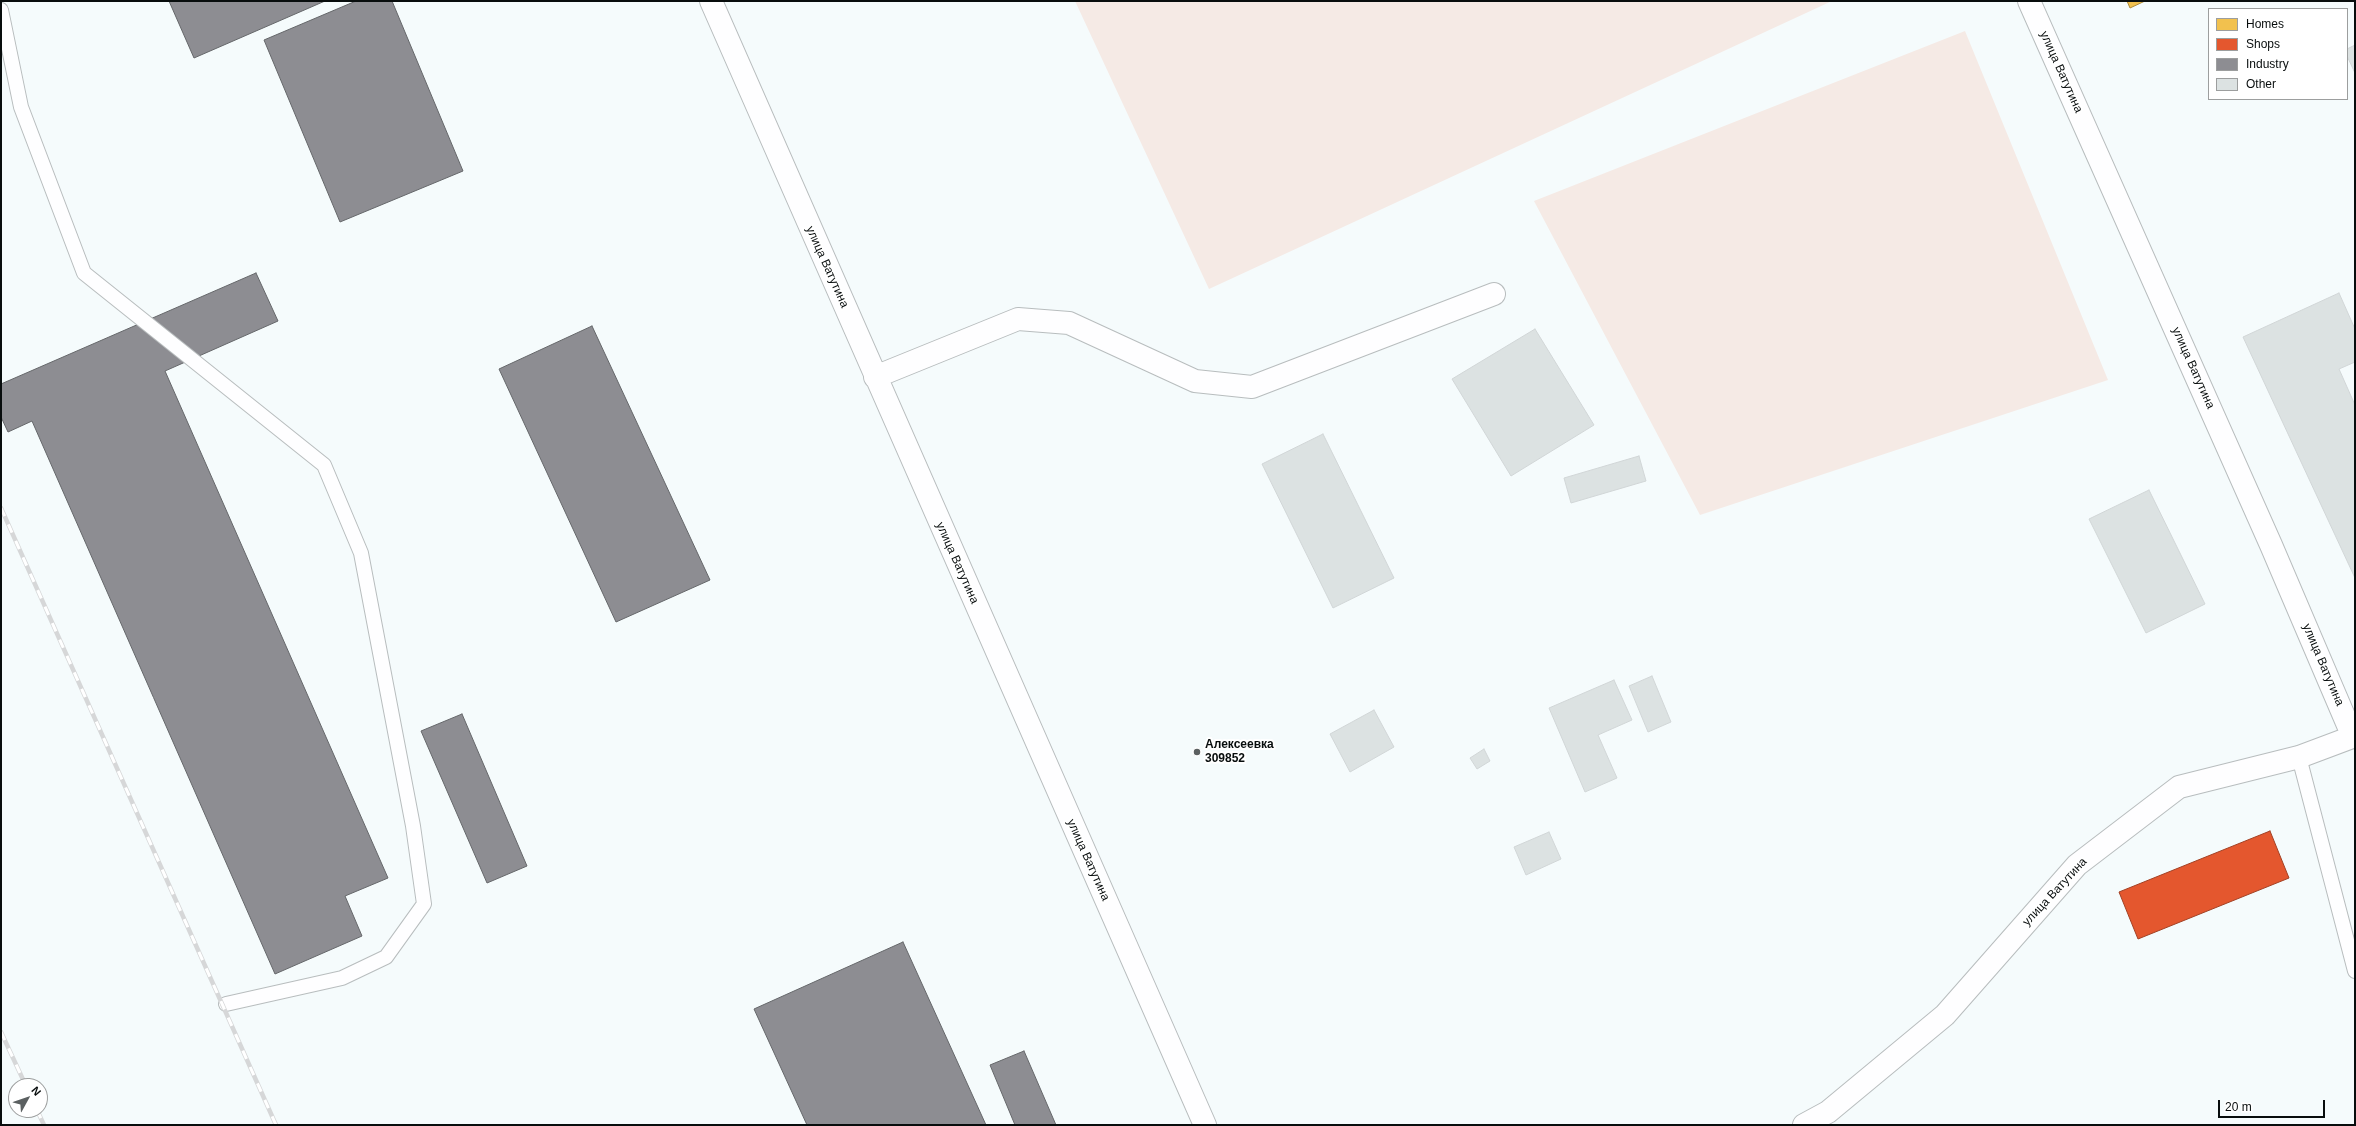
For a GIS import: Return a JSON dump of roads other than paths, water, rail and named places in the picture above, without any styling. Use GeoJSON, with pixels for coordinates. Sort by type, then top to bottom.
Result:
{"type":"FeatureCollection","features":[{"type":"Feature","properties":{"kind":"street","name":"улица Ватутина"},"geometry":{"type":"LineString","coordinates":[[711,1],[1205,1125]]}},
{"type":"Feature","properties":{"kind":"street","name":"улица Ватутина"},"geometry":{"type":"LineString","coordinates":[[1804,1125],[1828,1112],[1945,1015],[2077,865],[2179,787],[2299,757],[2354,736],[2271,545],[2029,1]]}},
{"type":"Feature","properties":{"kind":"street"},"geometry":{"type":"LineString","coordinates":[[875,377],[1018,319],[1069,323],[1195,381],[1252,387],[1494,294]]}},
{"type":"Feature","properties":{"kind":"lane"},"geometry":{"type":"LineString","coordinates":[[1,10],[21,107],[84,273],[324,465],[361,553],[413,826],[424,904],[386,957],[342,978],[226,1004]]}},
{"type":"Feature","properties":{"kind":"lane"},"geometry":{"type":"LineString","coordinates":[[2299,757],[2355,971]]}},
{"type":"Feature","properties":{"kind":"railway"},"geometry":{"type":"LineString","coordinates":[[1,508],[276,1125]]}},
{"type":"Feature","properties":{"kind":"railway"},"geometry":{"type":"LineString","coordinates":[[1,1032],[22,1078]]}},
{"type":"Feature","properties":{"kind":"railway"},"geometry":{"type":"LineString","coordinates":[[41,1118],[44,1125]]}},
{"type":"Feature","properties":{"kind":"place","name":"Алексеевка 309852"},"geometry":{"type":"Point","coordinates":[1197,752]}}]}
